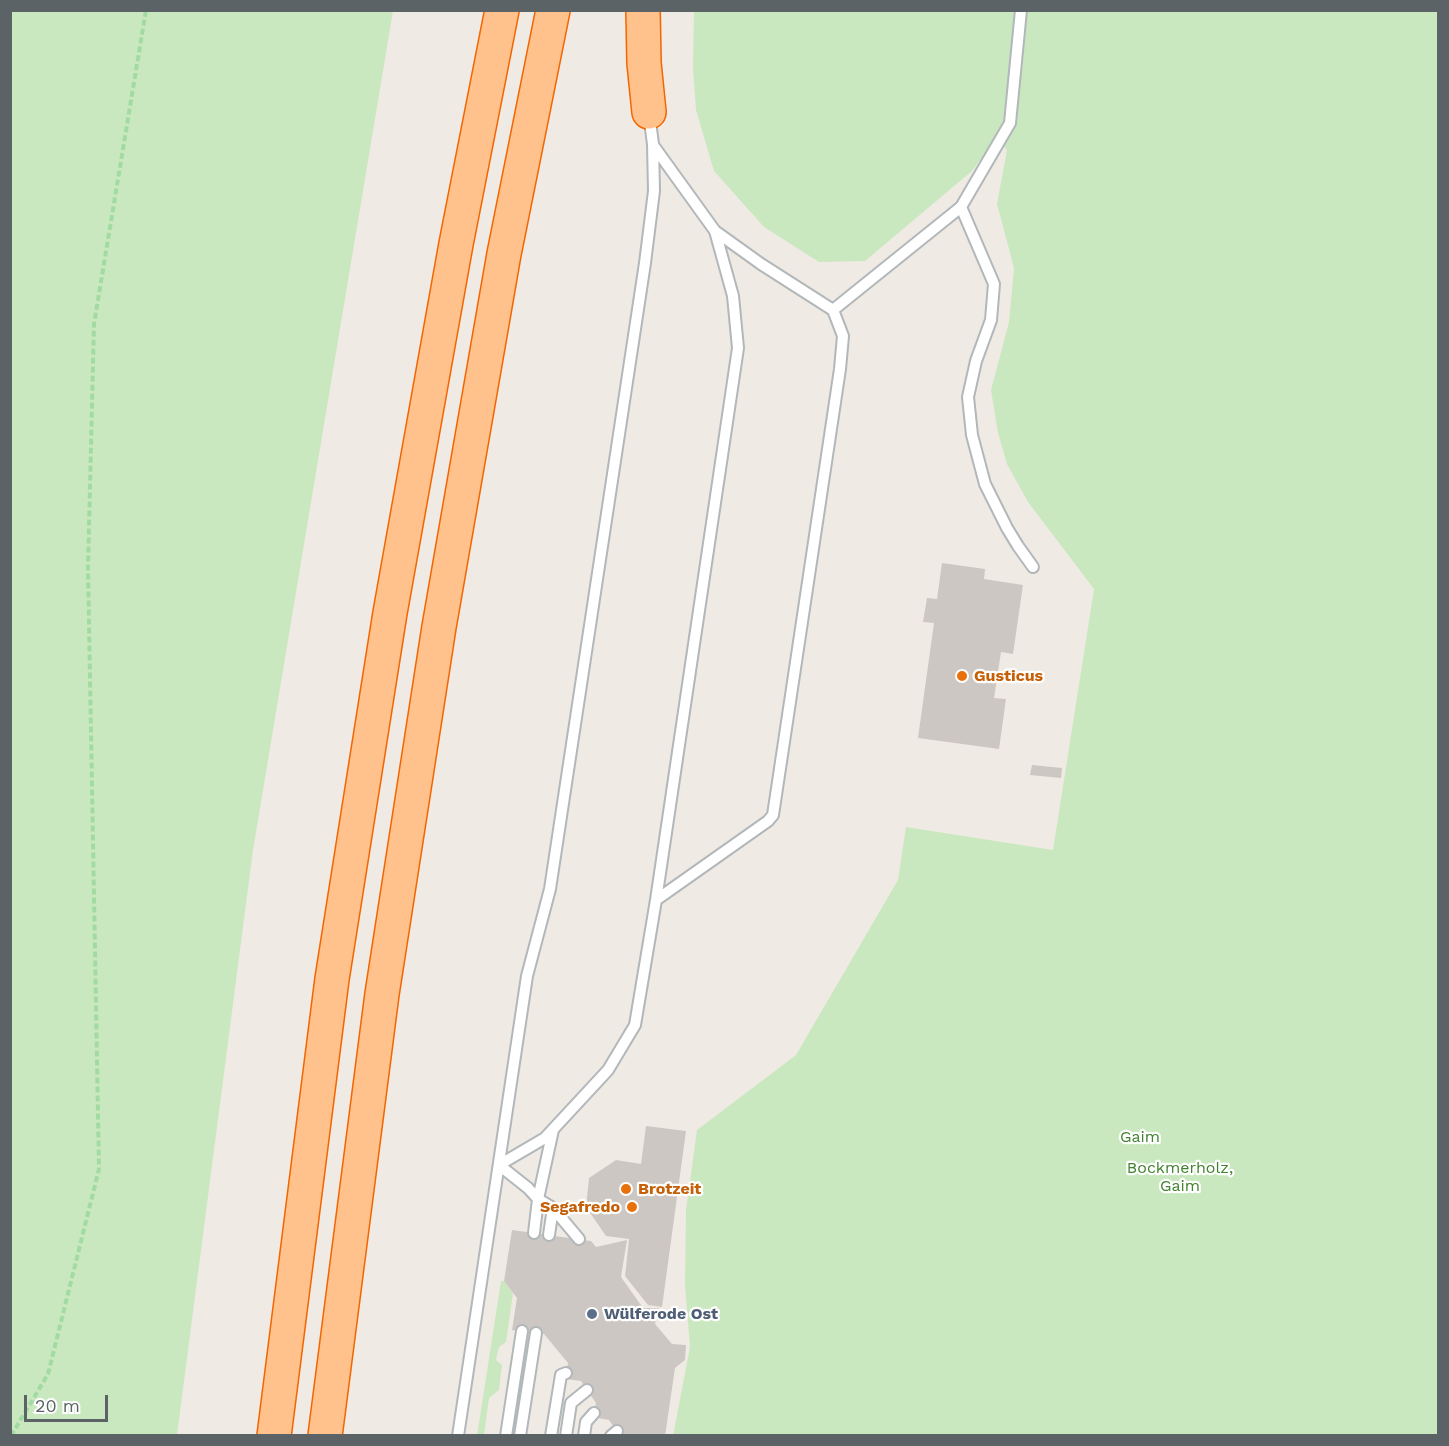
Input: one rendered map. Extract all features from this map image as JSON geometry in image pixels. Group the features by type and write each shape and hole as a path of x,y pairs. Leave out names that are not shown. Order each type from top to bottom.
{"highway":[{"path":"274,1436 332,979 386,637 456,244 502,10"},
{"path":"325,1436 382,994 440,627 504,254 553,10"},
{"path":"643,10 644,63 649,112"}],"lane":[{"path":"833,310 961,207 1010,123 1021,10"},
{"path":"458,1436 527,976 550,889 632,346 654,191 653,144 649,112"},
{"path":"653,144 715,231 761,264 833,310 843,336 840,369 773,815 768,821 656,900"},
{"path":"961,207 994,284 991,320 976,361 968,397 972,435 985,484 1007,528 1033,567"},
{"path":"499,1165 545,1138 608,1070 635,1025 656,900 738,348 733,296 715,231"},
{"path":"534,1233 538,1199 553,1129"},
{"path":"499,1165 538,1199 553,1208 579,1239"},
{"path":"549,1235 553,1208"},
{"path":"506,1436 522,1331"},
{"path":"520,1436 536,1333"},
{"path":"551,1436 561,1375 566,1373"},
{"path":"566,1436 571,1403 587,1390"},
{"path":"584,1436 586,1422 594,1413"}],"path":[{"path":"11,1436 48,1374 99,1169 88,568 94,324 146,10"}],"green space":[{"path":"10,11 393,11 253,850 177,1435 11,1435"},
{"name":"Gaim","path":"694,11 1438,11 1438,1435 673,1436 690,1347 685,1285 686,1210 697,1130 796,1055 898,880 906,827 1053,850 1094,589 1028,502 1007,464 998,433 991,390 1009,322 1014,268 997,204 1007,150 997,138 972,171 865,261 819,262 764,227 714,171 696,110 693,68"},
{"path":"501,1281 504,1281 513,1293 506,1342 499,1347 496,1360 502,1365 499,1390 489,1398 484,1435 477,1436"}],"building":[{"name":"Gusticus","path":"942,563 985,569 984,579 1023,585 1013,654 1001,652 994,698 1006,699 999,749 918,738 934,623 923,622 927,598 937,599"},
{"path":"1032,765 1062,768 1061,778 1030,775"},
{"path":"646,1126 686,1131 662,1307 648,1305 625,1276 629,1239 606,1236 586,1207 589,1178 616,1160 641,1164"},
{"path":"512,1230 591,1241 596,1247 627,1240 621,1277 643,1308 659,1308 655,1324 672,1344 686,1345 685,1360 675,1368 665,1436 620,1436 609,1420 593,1417 596,1403 581,1381 565,1379 568,1363 544,1334 512,1330 517,1298 504,1281"}],"place":[{"name":"Gusticus","path":"962,676"},
{"name":"Brotzeit","path":"626,1189"},
{"name":"Segafredo","path":"632,1207"},
{"name":"Wülferode Ost","path":"592,1314"}],"park label":[{"name":"Bockmerholz, Gaim","path":"1180,1177"}]}
